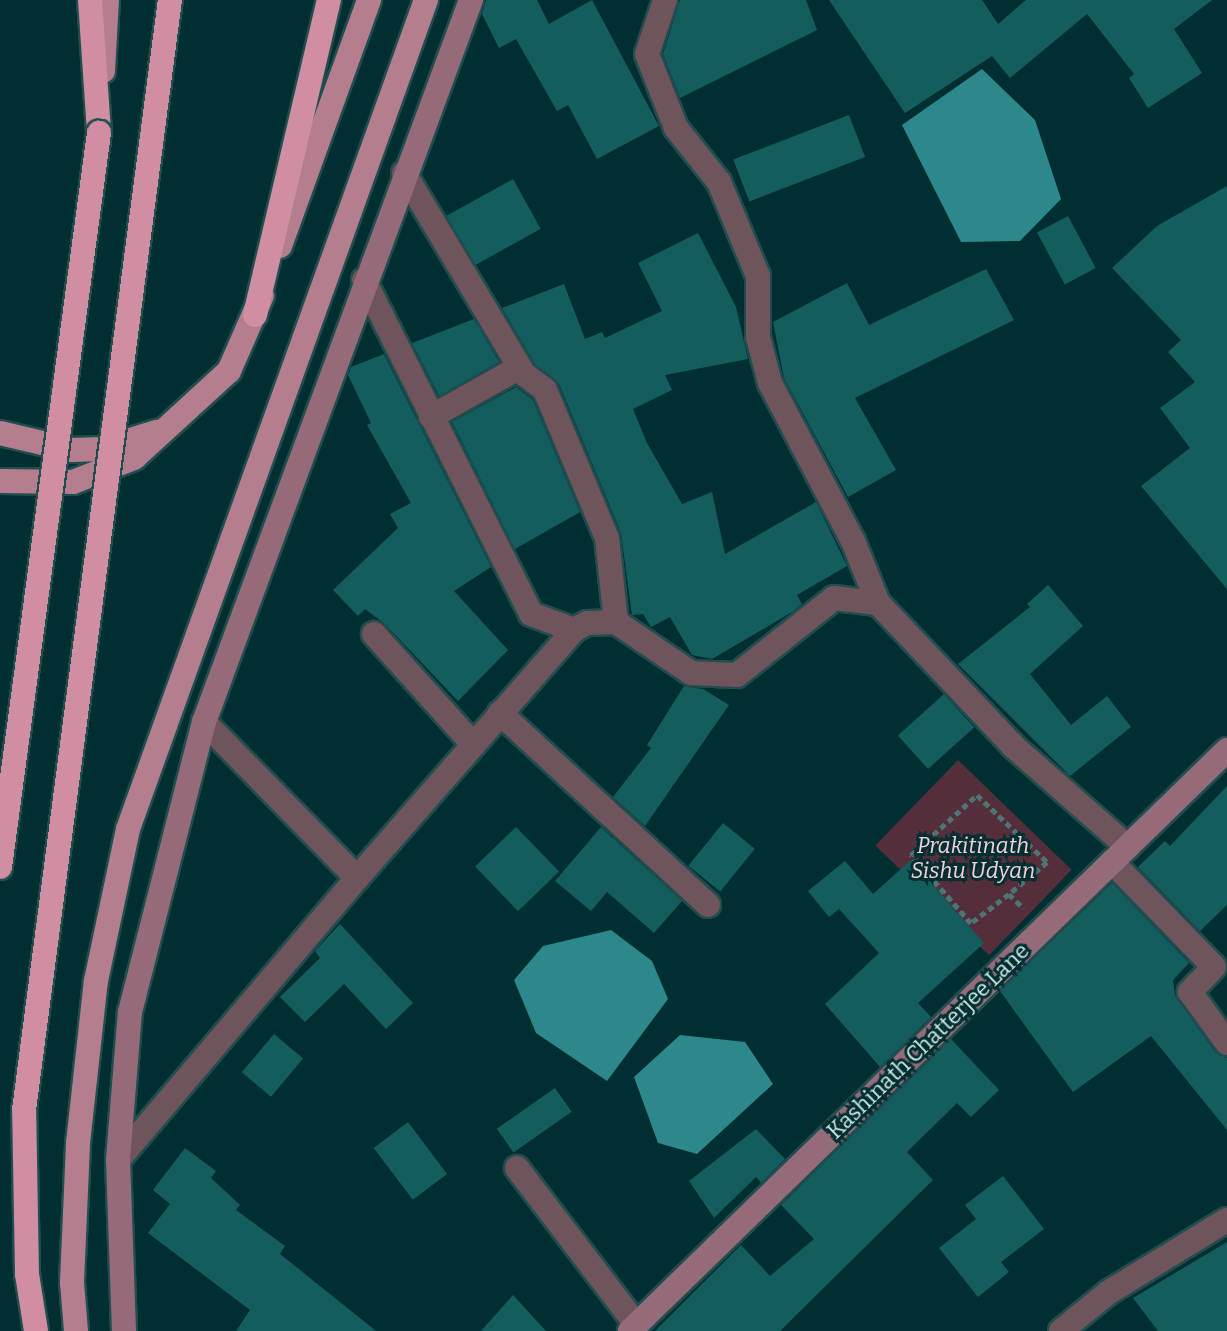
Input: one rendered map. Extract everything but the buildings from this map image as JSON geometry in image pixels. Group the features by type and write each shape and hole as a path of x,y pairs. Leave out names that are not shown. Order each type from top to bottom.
{"highway":[{"path":"0,867 99,133 90,0"},
{"path":"36,1331 27,1274 24,1110 170,0"},
{"path":"255,315 329,0"}],"main road":[{"path":"99,133 107,0"},
{"path":"0,481 73,482 134,458 186,414 229,371 255,315 369,0"},
{"path":"76,1331 72,1282 78,1143 96,981 128,829 426,0"},
{"path":"0,433 41,447 102,449 132,442 186,414"}],"street":[{"path":"124,1331 118,1160 130,1012 204,722 364,280 471,0"},
{"path":"665,0 647,54 676,128 719,182 758,276 758,337 770,383 853,541 878,603 1120,854 1214,967 1190,992 1227,1043"},
{"path":"404,173 520,367 545,390 592,491 607,538 616,622"},
{"path":"364,280 531,614 574,630"},
{"path":"431,417 520,367"},
{"path":"118,1160 471,742 574,630 587,623 616,622 691,673 737,675 834,598 878,603"},
{"path":"374,634 471,742"},
{"path":"500,713 708,905"},
{"path":"204,722 357,878"},
{"name":"Kashinath Chatterjee Lane","path":"633,1328 1227,750"},
{"path":"517,1168 633,1328"},
{"path":"1061,1331 1109,1292 1227,1220"}],"path":[{"path":"977,795 1047,862 1009,894 971,923 911,855 977,795"},
{"path":"1009,894 1044,928"}],"green space":[{"name":"Prakitinath Sishu Udyan","path":"958,760 1072,870 989,955 875,846"}],"water":[{"path":"982,69 1035,120 1061,199 1020,241 961,242 902,125"},
{"path":"611,930 652,961 668,999 607,1081 536,1033 514,980 543,946"},
{"path":"680,1035 745,1042 773,1084 697,1154 658,1143 634,1077"}]}
